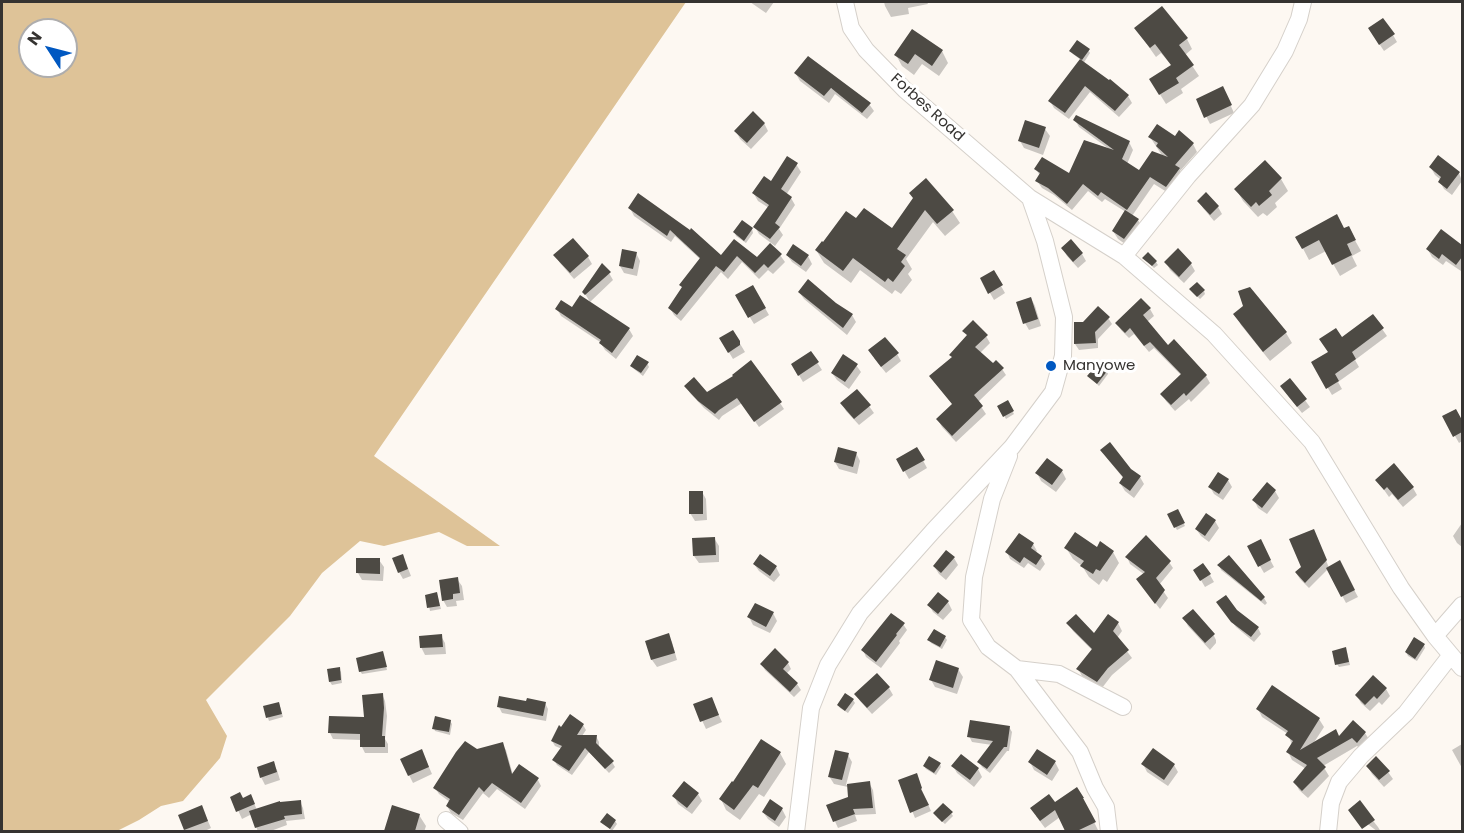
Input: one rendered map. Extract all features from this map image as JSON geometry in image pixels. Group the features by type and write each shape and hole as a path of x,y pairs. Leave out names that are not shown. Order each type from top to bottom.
{"street":[{"name":"Forbes Road","path":"845,2 851,28 866,50 905,90 1030,198 1124,256 1214,334 1312,442 1401,588 1462,668"},
{"path":"1124,256 1188,176 1252,105 1286,51 1303,2"},
{"path":"796,831 812,708 828,665 860,613 1012,447 1053,392 1063,356 1064,318 1045,241 1030,198"},
{"path":"1012,447 992,499 974,577 971,620 988,647 1017,669 1080,752 1095,788 1106,807 1109,831"},
{"path":"1436,636 1462,605"},
{"path":"1328,831 1331,803 1339,782 1361,756 1406,713 1450,655"},
{"path":"1017,669 1059,674 1124,706"},
{"path":"446,820 460,831"}],"shaded area":[{"path":"2,2 686,2 374,456 500,546 467,546 439,532 384,546 360,541 322,573 290,616 206,700 227,736 220,758 183,801 161,806 117,831 2,831"}],"building":[{"path":"1162,6 1188,38 1179,45 1194,65 1176,78 1179,83 1159,95 1149,79 1171,65 1155,44 1150,48 1134,28"},
{"path":"1383,18 1395,34 1379,45 1368,28"},
{"path":"912,29 943,50 932,66 915,54 908,64 894,55"},
{"path":"1077,40 1090,49 1082,60 1069,51"},
{"path":"808,56 871,103 862,113 831,88 824,96 794,73"},
{"path":"1080,59 1129,95 1115,111 1085,86 1065,113 1048,101"},
{"path":"1223,86 1232,105 1204,118 1196,99"},
{"path":"753,111 765,123 747,143 734,131"},
{"path":"1076,115 1130,141 1122,159 1139,170 1152,151 1168,157 1156,146 1158,143 1148,137 1157,124 1175,136 1179,130 1194,143 1175,165 1180,168 1166,187 1150,177 1127,210 1101,192 1098,196 1083,184 1067,204 1048,188 1035,181 1040,173 1034,169 1042,157 1069,173 1084,140 1114,150 1073,120"},
{"path":"1025,120 1046,127 1039,148 1018,141"},
{"path":"1438,155 1460,172 1447,189 1438,182 1441,177 1429,167"},
{"path":"787,156 798,163 781,189 792,197 775,223 780,227 770,239 753,227 769,205 752,193 764,176 771,181"},
{"path":"1265,160 1282,178 1269,191 1272,195 1259,206 1256,202 1251,207 1234,189"},
{"path":"926,178 954,210 937,224 925,210 897,249 906,255 901,262 905,266 893,282 888,278 885,282 853,258 843,271 815,250 846,211 856,218 864,208 892,228 913,198 909,193"},
{"path":"1206,192 1219,206 1210,215 1197,201"},
{"path":"638,193 690,230 691,228 721,255 734,239 757,257 770,243 782,254 768,268 764,264 755,273 737,256 724,272 716,266 677,315 668,308 682,287 679,285 700,258 670,230 667,236 628,208"},
{"path":"1125,210 1139,219 1124,239 1112,231"},
{"path":"1337,214 1344,228 1349,226 1356,240 1347,244 1352,255 1332,265 1319,240 1302,249 1295,237"},
{"path":"742,220 753,228 744,241 733,232"},
{"path":"1441,229 1462,245 1462,257 1456,265 1442,254 1439,259 1426,249"},
{"path":"573,238 589,256 570,273 553,255"},
{"path":"1071,239 1083,253 1073,262 1061,248"},
{"path":"793,244 809,255 801,266 786,255"},
{"path":"1178,248 1192,263 1179,277 1164,262"},
{"path":"622,249 637,252 633,269 619,266"},
{"path":"1148,252 1157,261 1152,266 1142,258"},
{"path":"602,263 611,272 585,295 582,292"},
{"path":"994,270 1003,285 988,294 980,278"},
{"path":"808,279 853,314 843,328 798,292"},
{"path":"1197,282 1205,290 1197,297 1189,289"},
{"path":"753,285 766,308 748,318 735,295"},
{"path":"1250,287 1287,332 1263,352 1233,314 1243,306 1238,291"},
{"path":"580,295 630,328 612,353 599,343 601,340 555,309 561,300 572,307"},
{"path":"1031,297 1038,319 1023,324 1016,302"},
{"path":"1141,298 1151,308 1143,315 1168,345 1174,339 1207,375 1186,396 1184,393 1171,405 1160,394 1181,374 1150,342 1144,346 1130,328 1125,333 1115,323"},
{"path":"1098,306 1110,317 1095,332 1096,343 1074,344 1074,322 1083,322"},
{"path":"1373,314 1384,328 1352,352 1356,359 1335,374 1339,381 1326,389 1311,362 1328,352 1319,339 1336,328 1342,337"},
{"path":"973,320 988,335 975,347 993,363 996,360 1004,368 974,395 983,406 952,436 936,419 952,404 929,376 952,357 949,355 967,335 962,331"},
{"path":"733,330 740,345 728,353 719,338"},
{"path":"885,337 899,353 881,367 868,350"},
{"path":"811,351 819,362 798,376 791,364"},
{"path":"843,354 858,364 845,382 831,373"},
{"path":"637,355 649,362 641,373 630,366"},
{"path":"751,360 782,402 754,422 737,398 715,414 684,386 694,377 707,392 733,376"},
{"path":"1098,363 1108,370 1097,384 1087,376"},
{"path":"1290,378 1307,399 1297,407 1280,386"},
{"path":"857,389 871,405 854,419 840,403"},
{"path":"1008,400 1014,411 1003,417 997,406"},
{"path":"1456,409 1462,420 1462,432 1453,437 1442,416"},
{"path":"1110,442 1131,469 1141,476 1130,491 1119,483 1123,477 1100,450"},
{"path":"838,447 857,452 853,467 834,462"},
{"path":"917,447 925,460 903,472 896,459"},
{"path":"1047,458 1063,470 1052,485 1035,473"},
{"path":"1394,463 1414,487 1398,500 1387,487 1384,490 1375,480"},
{"path":"1218,472 1229,479 1219,494 1208,487"},
{"path":"1267,482 1276,490 1262,508 1252,500"},
{"path":"689,491 703,491 703,514 689,514"},
{"path":"1178,509 1185,523 1174,528 1167,514"},
{"path":"1206,513 1216,520 1205,536 1195,529"},
{"path":"1314,529 1327,560 1305,583 1295,572 1301,567 1289,539"},
{"path":"1075,532 1097,547 1100,541 1114,551 1100,571 1096,569 1093,574 1080,566 1084,561 1064,548"},
{"path":"1019,533 1034,543 1031,548 1042,556 1036,565 1024,557 1020,563 1005,552"},
{"path":"1146,535 1171,561 1156,578 1165,590 1155,604 1136,579 1145,572 1125,557"},
{"path":"715,537 716,555 693,556 692,538"},
{"path":"1261,539 1271,560 1258,567 1247,546"},
{"path":"946,550 955,557 941,573 933,566"},
{"path":"403,554 408,569 398,573 392,558"},
{"path":"760,554 777,566 770,576 753,564"},
{"path":"1229,555 1265,597 1261,601 1217,565"},
{"path":"356,558 380,558 380,574 356,573"},
{"path":"1340,560 1355,590 1341,597 1326,568"},
{"path":"1203,563 1211,574 1200,581 1193,570"},
{"path":"458,577 460,593 453,594 453,599 442,601 439,580"},
{"path":"437,592 440,606 427,608 425,595"},
{"path":"938,592 949,601 938,614 927,605"},
{"path":"1226,595 1237,610 1259,627 1251,637 1231,622 1216,602"},
{"path":"755,603 774,612 766,627 747,617"},
{"path":"1193,609 1215,634 1205,643 1182,618"},
{"path":"891,613 905,623 876,662 861,650"},
{"path":"1076,614 1094,633 1108,614 1119,622 1113,631 1129,650 1108,668 1097,682 1076,669 1092,649 1066,623"},
{"path":"934,629 946,636 940,647 927,640"},
{"path":"669,633 675,653 651,660 645,641"},
{"path":"442,634 443,647 420,648 419,636"},
{"path":"1414,637 1425,644 1415,659 1405,652"},
{"path":"1346,647 1349,662 1335,665 1332,651"},
{"path":"775,648 789,662 783,669 798,683 790,692 760,664"},
{"path":"383,651 387,667 359,672 356,658"},
{"path":"936,660 959,668 953,688 929,680"},
{"path":"340,667 341,680 329,682 327,669"},
{"path":"877,673 890,687 867,708 854,694"},
{"path":"1373,675 1387,688 1377,699 1374,696 1365,705 1355,695"},
{"path":"1272,685 1320,718 1300,750 1336,729 1339,736 1353,720 1366,732 1357,743 1352,738 1317,758 1326,767 1302,791 1293,782 1307,765 1286,752 1293,741 1285,735 1288,731 1256,709"},
{"path":"383,693 382,736 385,736 385,747 360,747 360,734 328,733 329,716 364,717 362,695"},
{"path":"845,693 854,699 845,711 837,705"},
{"path":"499,696 546,702 543,716 497,707"},
{"path":"712,697 719,715 700,722 693,704"},
{"path":"279,702 282,714 266,718 263,706"},
{"path":"570,714 584,724 577,735 597,735 596,743 614,761 605,769 585,748 569,771 552,760 562,746 551,741 559,725 561,727"},
{"path":"435,716 451,720 449,732 432,729"},
{"path":"970,720 1010,726 1007,747 1004,747 987,769 977,762 993,741 967,737"},
{"path":"761,739 781,752 758,788 753,785 734,810 719,799"},
{"path":"465,741 477,749 503,742 512,774 519,764 539,778 521,803 492,783 484,792 479,787 459,815 446,806 450,799 433,788"},
{"path":"1153,748 1175,764 1164,780 1141,764"},
{"path":"422,749 429,767 408,776 400,759"},
{"path":"1037,749 1056,761 1047,775 1028,762"},
{"path":"835,750 849,753 842,780 828,777"},
{"path":"961,754 979,768 970,780 951,766"},
{"path":"929,756 941,763 934,773 923,766"},
{"path":"1376,756 1390,771 1379,780 1366,766"},
{"path":"274,761 277,772 260,778 257,767"},
{"path":"917,773 921,789 929,805 910,813 898,780"},
{"path":"684,781 699,793 687,808 672,796"},
{"path":"870,781 873,808 853,809 855,814 833,822 826,805 848,797 847,784"},
{"path":"1077,787 1096,822 1077,831 1065,831 1055,810 1040,821 1030,808 1049,794 1055,802"},
{"path":"240,792 243,798 251,794 255,804 236,812 230,797"},
{"path":"770,799 783,808 775,821 762,812"},
{"path":"301,800 302,814 284,816 285,819 255,828 249,811 280,801"},
{"path":"1360,800 1375,820 1362,829 1348,810"},
{"path":"943,803 953,812 942,822 933,813"},
{"path":"202,805 208,821 184,830 178,815"},
{"path":"392,805 420,814 415,831 384,831"},
{"path":"607,813 616,820 610,829 600,822"}],"place":[{"name":"Manyowe","path":"1051,366"}]}
